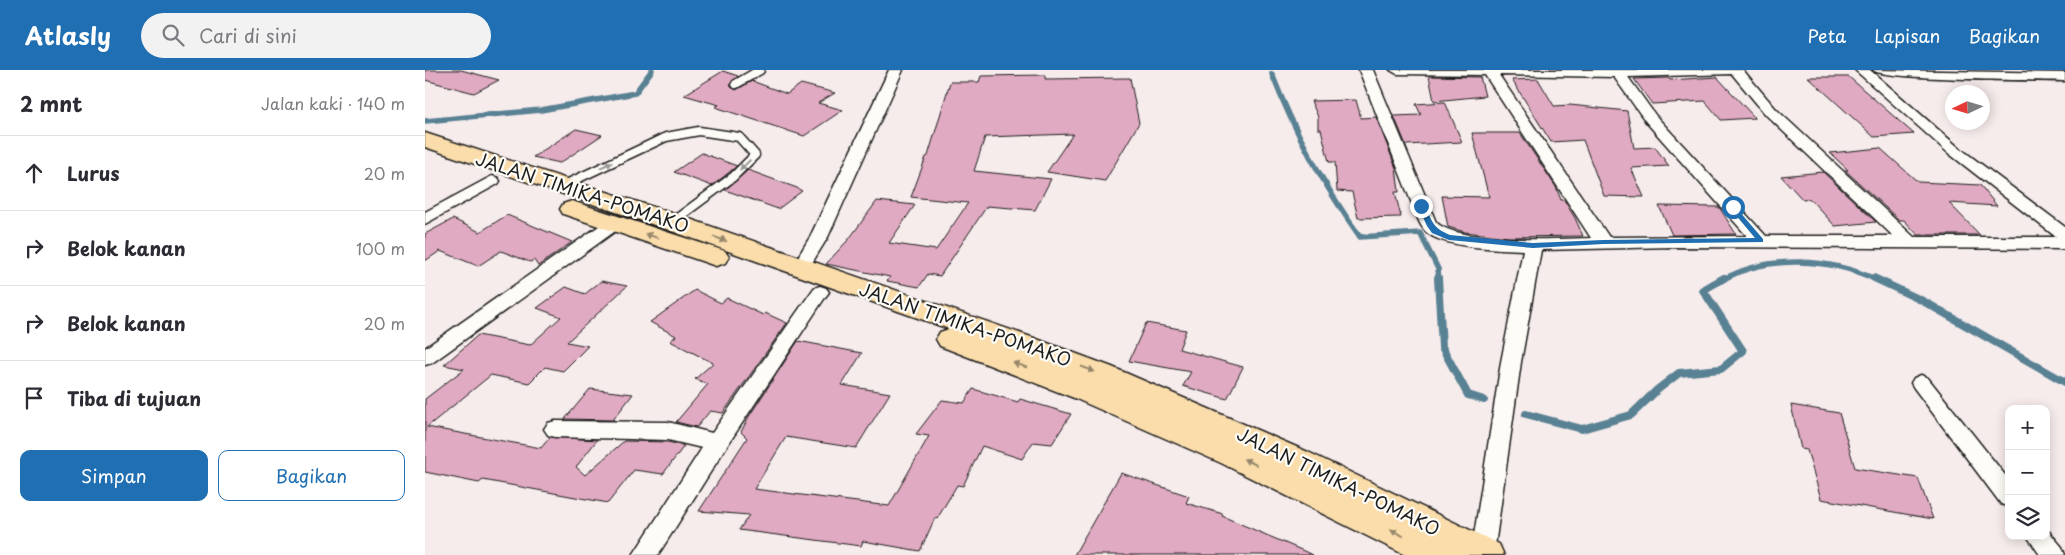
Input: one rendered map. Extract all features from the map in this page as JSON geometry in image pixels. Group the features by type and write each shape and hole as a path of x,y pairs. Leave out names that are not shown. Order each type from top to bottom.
{"highway":[{"name":"JALAN TIMIKA-POMAKO","path":"425,140 672,222 1024,345 1102,375 1297,461 1485,554"},
{"name":"JALAN TIMIKA-POMAKO","path":"425,159 820,292 1085,390 1232,454 1437,554"}],"street":[{"path":"801,267 819,237 896,70 901,70"},
{"path":"1366,70 1430,226 1435,232 1449,237 1533,245 1603,242 1761,241 2065,242"},
{"path":"1397,70 1736,70 1771,112 1908,241"},
{"path":"1862,70 1952,149 2065,236"},
{"path":"1880,70 1917,73 2065,77"},
{"path":"1488,71 1603,242"},
{"path":"1618,71 1635,101 1733,207 1761,241"},
{"path":"425,219 492,181"},
{"path":"425,358 615,223"},
{"path":"1485,554 1511,362 1533,245"},
{"path":"645,555 717,443 820,292"},
{"path":"1921,383 2007,495"},
{"path":"555,430 668,431 717,443"},
{"path":"2042,540 2053,555"}],"lane":[{"path":"736,84 760,70"},
{"path":"562,186 666,137 699,131 739,137 755,155 733,177 672,222"}],"building":[{"path":"425,70 461,70 499,80 474,93 425,80"},
{"path":"723,71 738,76 730,84 736,90 752,81 787,94 801,84 835,93 818,103 843,110 804,136 715,107 719,105 684,95"},
{"path":"1046,75 1045,79 1130,78 1139,123 1105,181 1047,172 1073,134 985,137 974,171 1051,179 1035,210 987,206 940,276 928,274 919,287 887,281 890,277 826,264 849,239 877,201 915,205 889,243 936,250 968,203 911,197 928,156 950,82 979,82 981,76"},
{"path":"1429,76 1480,77 1485,96 1434,101"},
{"path":"1717,77 1755,118 1721,120 1705,101 1652,104 1634,79 1669,78 1670,80"},
{"path":"1808,77 1849,77 1914,134 1874,137"},
{"path":"1538,79 1554,106 1570,105 1627,111 1634,148 1655,147 1669,166 1631,168 1644,197 1604,196 1583,140 1551,142 1512,80"},
{"path":"1356,100 1361,118 1376,117 1396,168 1399,192 1395,192 1401,217 1358,218 1352,192 1337,191 1335,162 1329,162 1321,129 1318,129 1318,117 1311,101"},
{"path":"1445,102 1462,142 1406,145 1394,116 1421,115 1416,104"},
{"path":"576,129 602,135 560,163 533,157"},
{"path":"1472,133 1520,133 1556,187 1561,200 1564,200 1583,236 1509,237 1465,232 1448,227 1442,196 1489,197"},
{"path":"1880,148 1918,182 1980,185 1997,206 1949,203 1980,235 1918,235 1904,220 1899,220 1845,170 1848,170 1830,153"},
{"path":"702,153 737,166 712,186 674,172"},
{"path":"748,170 802,191 778,209 725,190"},
{"path":"1823,172 1876,222 1835,226 1810,199 1803,200 1781,176"},
{"path":"1659,206 1719,207 1736,234 1672,235"},
{"path":"507,215 572,242 538,266 534,260 530,262 501,251 478,266 440,251 425,261 425,234 453,219 480,232"},
{"path":"601,281 627,286 567,342 588,346 563,371 545,367 529,383 491,375 427,427 541,448 550,437 597,440 576,467 585,475 624,441 668,442 684,446 663,474 634,470 608,503 483,480 479,483 425,472 425,399 464,369 444,365 478,335 530,345 561,317 537,308 566,287 585,294"},
{"path":"695,290 721,303 727,298 763,315 765,313 787,323 723,413 710,411 697,427 676,422 708,384 695,379 713,363 670,341 676,336 650,322"},
{"path":"1146,323 1186,330 1179,349 1243,367 1227,399 1183,386 1191,372 1129,361"},
{"path":"798,341 862,353 842,385 890,393 856,448 786,437 754,489 889,506 929,436 916,434 942,400 964,403 973,389 1018,402 1020,399 1071,414 1052,444 1033,442 1022,459 982,446 963,486 957,485 937,519 935,518 920,551 863,541 861,546 739,530 749,515 699,511 747,438 741,432 748,418"},
{"path":"590,389 633,394 613,420 565,419"},
{"path":"1791,405 1839,413 1855,468 1918,478 1933,519 1821,499 1807,450 1801,449"},
{"path":"1121,473 1189,496 1186,503 1223,514 1222,516 1313,555 1074,555"}],"waterway":[{"path":"425,121 541,110 635,93 652,70"},
{"path":"1272,74 1311,158 1360,237 1420,233 1438,269 1439,280"},
{"path":"1722,280 1759,266 1800,262 1840,267 1877,280"},
{"path":"1438,278 1442,347 1468,395 1484,400"},
{"path":"1526,414 1582,429 1631,415 1657,390 1679,373 1721,369 1743,351 1703,290 1724,278"},
{"path":"1874,278 1923,301 2065,382"}],"route":[{"path":"1421,206 1430,226 1435,232 1449,237 1533,245 1603,242 1761,241 1733,207"}]}
